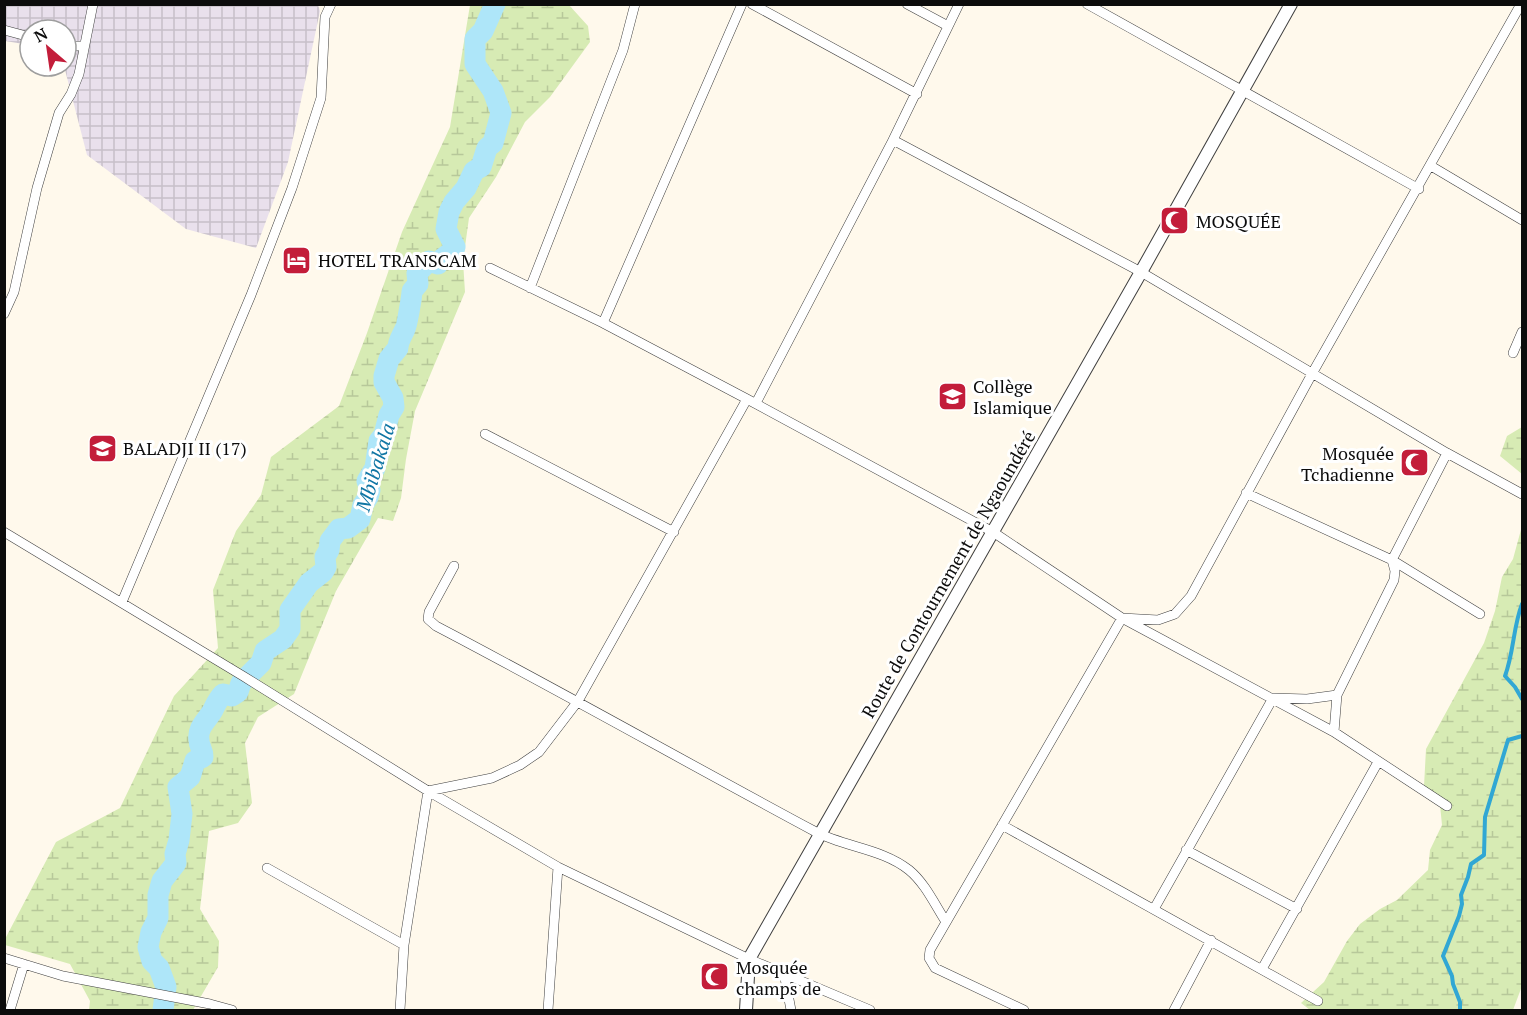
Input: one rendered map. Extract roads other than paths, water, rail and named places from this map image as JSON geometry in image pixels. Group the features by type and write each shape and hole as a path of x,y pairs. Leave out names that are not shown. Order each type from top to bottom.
{"street":[{"path":"4,314 14,292 37,188 59,113 71,94 79,74 93,4"},
{"path":"122,602 251,295 292,188 321,98 325,17 331,4"},
{"path":"530,288 623,50 635,4"},
{"path":"603,323 742,4"},
{"path":"752,4 917,94"},
{"path":"907,4 948,26"},
{"path":"428,791 492,778 520,765 539,752 578,701 751,401 917,94 958,4"},
{"path":"1087,4 1419,189"},
{"name":"Route de Contournement de Ngaoundéré","path":"746,1011 749,959 1141,272 1291,4"},
{"path":"1122,618 1158,620 1175,614 1191,596 1313,372 1419,189 1521,4"},
{"path":"78,46 84,46"},
{"path":"892,140 1141,272 1447,453 1522,494"},
{"path":"1431,166 1522,220"},
{"path":"490,267 603,323 993,531 1122,618 1334,732 1447,806"},
{"path":"1513,353 1522,332"},
{"path":"485,434 674,532"},
{"path":"1334,732 1337,694 1394,580 1395,571 1392,560 1447,453"},
{"path":"1246,493 1392,560 1480,614"},
{"path":"4,531 428,791 558,867 749,959 870,1011"},
{"path":"454,566 429,612 428,619 436,627 578,701 820,834 886,858 908,870 924,887 946,922"},
{"path":"1024,1011 935,968 929,958 930,950 1122,618"},
{"path":"1272,698 1307,699 1337,694"},
{"path":"1154,909 1272,698"},
{"path":"1262,969 1378,762"},
{"path":"400,1011 404,945 428,791"},
{"path":"1002,825 1318,1001"},
{"path":"1186,850 1297,909"},
{"path":"548,1011 558,867"},
{"path":"267,868 404,945"},
{"path":"1174,1011 1211,940"},
{"path":"4,958 63,976 210,1004 232,1011"},
{"path":"10,1011 24,964"},
{"path":"784,973 791,1011"}],"waterway":[{"name":"Mbibakala","path":"163,1010 166,987 159,968 152,961 148,947 151,932 158,918 158,895 162,881 176,863 175,854 182,814 178,787 190,777 195,761 203,757 199,742 200,731 218,700 223,694 232,696 238,692 241,683 261,663 265,651 283,639 290,629 290,610 309,583 326,567 325,557 330,541 339,529 348,528 360,519 370,490 367,481 375,468 379,441 384,435 389,415 394,407 393,398 384,382 384,376 389,359 398,348 406,327 412,291 418,284 417,273 429,261 438,264 455,247 446,229 449,212 466,188 474,171 481,167 487,148 493,143 501,113 493,91 475,64 475,39 483,31 495,4"},
{"path":"1522,604 1505,676 1522,699"},
{"path":"1460,1010 1460,1002 1452,976 1443,956 1459,916 1462,904 1461,895 1471,864 1484,855 1485,817 1508,740 1522,736"}],"place":[{"name":"MOSQUÉE","path":"1175,221"},
{"name":"HOTEL TRANSCAM","path":"297,260"},
{"name":"Collège Islamique","path":"952,396"},
{"name":"BALADJI II (17)","path":"102,448"},
{"name":"Mosquée Tchadienne","path":"1415,463"},
{"name":"Mosquée champs de","path":"715,977"}]}
